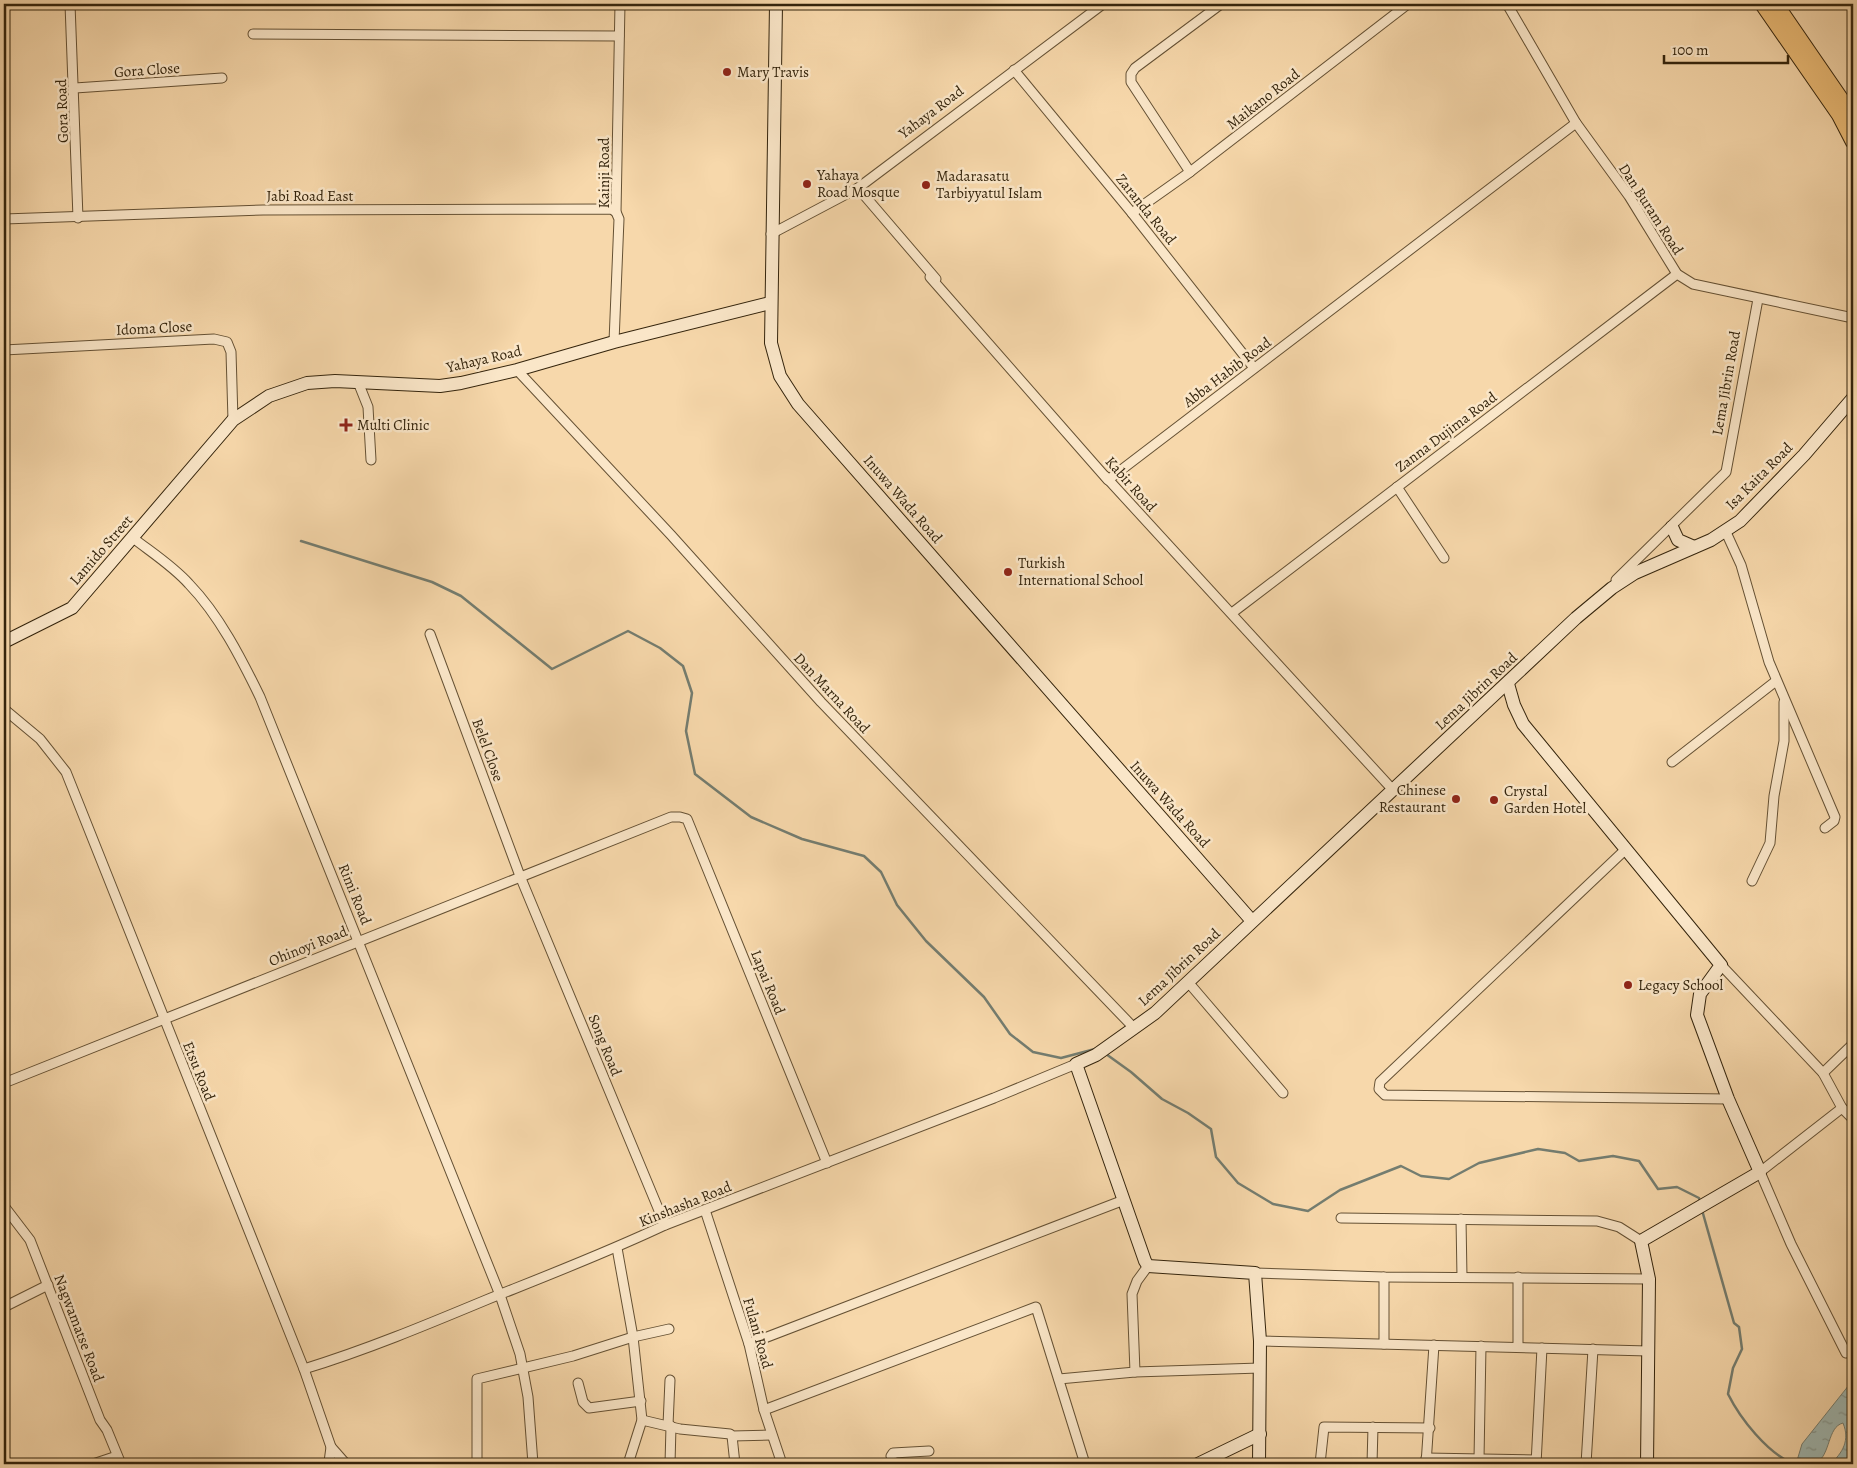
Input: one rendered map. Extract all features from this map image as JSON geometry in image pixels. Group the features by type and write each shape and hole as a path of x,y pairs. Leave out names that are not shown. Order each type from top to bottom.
{"main road":[{"path":"1762,4 1853,116"},
{"path":"1776,4 1812,65 1853,142"}],"street":[{"name":"Gora Road","path":"70,4 75,88 78,218"},
{"name":"Kainji Road","path":"614,342 619,219 616,212 620,4"},
{"name":"Inuwa Wada Road","path":"776,4 770,303 771,343 780,376 798,404 1252,921"},
{"name":"Yahaya Road","path":"771,234 858,188 1103,4"},
{"path":"1190,172 1131,82 1131,74 1135,68 1221,4"},
{"name":"Maikano Road","path":"1132,213 1190,172 1408,4"},
{"name":"Dan Buram Road","path":"1507,4 1576,123 1629,196 1677,274 1693,284 1853,318"},
{"path":"254,34 619,36"},
{"name":"Zaranda Road","path":"1014,70 1132,213 1254,368"},
{"name":"Gora Close","path":"75,88 222,78"},
{"name":"Abba Habib Road","path":"1108,480 1576,123"},
{"name":"Kabir Road","path":"858,188 1108,480 1393,790"},
{"name":"Jabi Road East","path":"4,219 273,210 611,209 616,212"},
{"name":"Zanna Dujima Road","path":"1232,613 1677,274"},
{"path":"930,277 1108,480"},
{"name":"Lema Jibrin Road","path":"1076,1064 1096,1055 1155,1014 1252,921 1508,684 1672,527 1726,472 1758,299"},
{"name":"Yahaya Road","path":"217,440 233,420 269,396 308,382 358,382 440,386 517,370 614,342 770,303"},
{"name":"Idoma Close","path":"4,350 214,339 227,342 232,352 233,420"},
{"name":"Dan Marna Road","path":"517,370 671,535 820,702 1134,1028"},
{"path":"358,382 368,407 371,460"},
{"name":"Isa Kaita Road","path":"1576,618 1612,588 1635,573 1694,547 1725,530 1746,514 1852,400"},
{"name":"Lamido Street","path":"4,642 72,608 217,440"},
{"path":"1397,487 1444,558"},
{"path":"1672,527 1678,540 1694,547"},
{"path":"1725,530 1741,565 1776,681 1805,742 1835,817 1834,821 1825,828"},
{"name":"Rimi Road","path":"133,538 189,583 208,606 241,658 260,696 500,1295 523,1369 528,1397 532,1464"},
{"name":"Belel Close","path":"430,634 520,876"},
{"path":"1672,762 1776,681"},
{"path":"1508,684 1514,705 1523,724 1721,965 1823,1073 1842,1108 1853,1119"},
{"path":"1752,881 1770,843 1774,796 1784,741 1784,700"},
{"name":"Etsu Road","path":"4,709 40,739 66,772 304,1369 331,1447"},
{"name":"Ohinoyi Road","path":"4,1083 520,876 671,817 680,816"},
{"name":"Lapai Road","path":"680,816 687,819 827,1163"},
{"path":"1626,849 1380,1082 1379,1089 1385,1096 1728,1099"},
{"name":"Song Road","path":"520,876 665,1225"},
{"path":"1721,965 1700,994 1697,1015 1728,1099 1791,1244 1846,1353"},
{"path":"1188,982 1283,1093"},
{"path":"1823,1073 1853,1044"},
{"path":"1076,1064 1144,1261 1148,1266 1256,1273 1384,1277 1649,1279"},
{"name":"Kinshasha Road","path":"304,1369 351,1355 617,1248 665,1225 1076,1064"},
{"path":"1641,1240 1760,1172 1842,1108"},
{"path":"749,1344 1124,1200"},
{"name":"Nagwamatse Road","path":"4,1206 30,1240 100,1420 119,1460"},
{"name":"Fulani Road","path":"705,1210 749,1344 764,1410 782,1464"},
{"path":"1341,1218 1597,1221 1619,1227 1641,1240 1649,1279 1647,1464"},
{"path":"1461,1220 1462,1277"},
{"path":"617,1248 632,1338 642,1420 628,1464"},
{"path":"1135,1372 1132,1294 1137,1281 1148,1266"},
{"path":"1256,1273 1260,1341 1259,1464"},
{"path":"1384,1277 1384,1344"},
{"path":"1518,1277 1518,1346"},
{"path":"4,1307 48,1285"},
{"path":"764,1410 1036,1307 1086,1464"},
{"path":"477,1464 478,1379 573,1356 669,1329"},
{"path":"1260,1341 1518,1346 1648,1351"},
{"path":"1434,1345 1430,1428 1426,1461 1480,1459 1536,1462 1542,1348"},
{"path":"1480,1459 1482,1346"},
{"path":"1586,1464 1593,1350"},
{"path":"1059,1379 1135,1372 1260,1368"},
{"path":"670,1380 670,1464"},
{"path":"578,1383 583,1402 589,1408 641,1401"},
{"path":"642,1420 670,1426 730,1434 732,1436 772,1435"},
{"path":"1320,1464 1324,1427 1430,1428"},
{"path":"1372,1464 1374,1427"},
{"path":"1198,1464 1260,1434"},
{"path":"732,1436 735,1464"},
{"path":"326,1464 329,1462 331,1447"},
{"path":"331,1447 346,1464"},
{"path":"894,1464 891,1456 893,1453 929,1451"},
{"path":"93,1464 119,1460"}],"water":[{"path":"1853,1380 1853,1464 1830,1464 1844,1446 1846,1435 1843,1423 1834,1430 1821,1459 1812,1464 1796,1464 1802,1444"}],"waterway":[{"path":"301,541 432,582 461,596 552,669 628,631 660,648 683,666 692,693 686,731 695,774 751,817 802,839 864,856 881,872 897,905 926,941 984,997 1010,1034 1033,1052 1061,1058 1095,1049"},
{"path":"1106,1054 1131,1072 1162,1099 1188,1113 1211,1129 1216,1157 1238,1183 1273,1204 1308,1211 1340,1190 1401,1166 1421,1176 1449,1179 1479,1163 1538,1149 1565,1153 1579,1161 1613,1156 1639,1161 1658,1189 1677,1187 1699,1198 1700,1202"},
{"path":"1702,1210 1734,1323 1739,1327 1742,1349 1733,1368 1728,1394 1747,1424 1764,1443 1783,1459 1793,1464"}],"place":[{"name":"Mary Travis","path":"727,72"},
{"name":"Yahaya Road Mosque","path":"807,184"},
{"name":"Madarasatu Tarbiyyatul Islam","path":"926,185"},
{"name":"Multi Clinic","path":"346,425"},
{"name":"Turkish International School","path":"1008,572"},
{"name":"Chinese Restaurant","path":"1456,799"},
{"name":"Crystal Garden Hotel","path":"1494,800"},
{"name":"Legacy School","path":"1628,985"}]}
